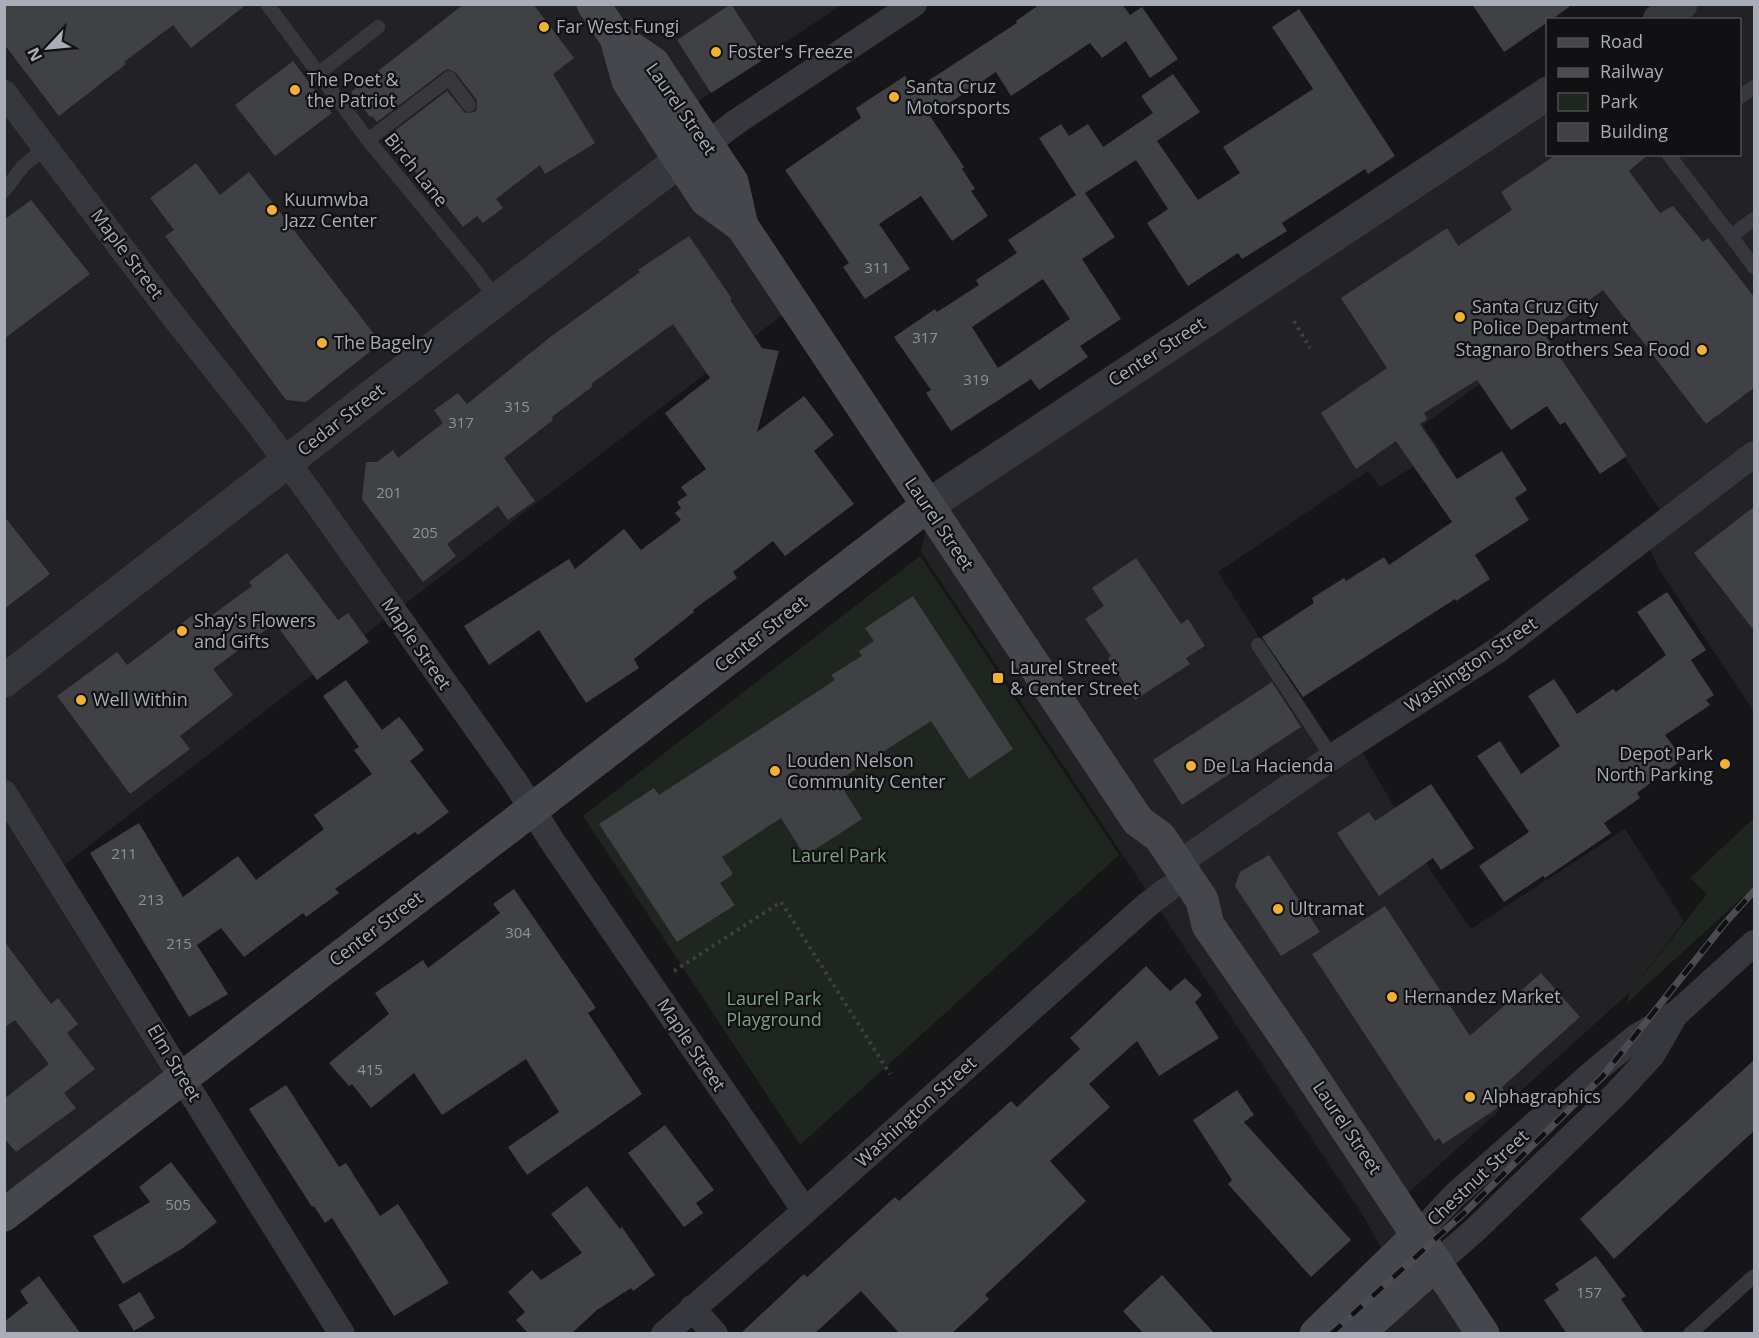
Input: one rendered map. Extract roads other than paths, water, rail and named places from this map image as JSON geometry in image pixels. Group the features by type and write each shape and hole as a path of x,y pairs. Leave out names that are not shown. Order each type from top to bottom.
{"main road":[{"name":"Laurel Street","path":"593,4 616,38 628,81 694,153 706,200 742,226 1138,821 1160,837 1185,915 1208,925 1293,1048 1483,1334"},
{"name":"Center Street","path":"4,1215 927,506"},
{"name":"Chestnut Street","path":"1316,1334 1418,1235"},
{"name":"Chestnut Street","path":"1357,1334 1437,1263"}],"street":[{"name":"Cedar Street","path":"4,681 497,300 694,153 736,122 914,4"},
{"path":"1662,18 1681,4"},
{"name":"Maple Street","path":"4,93 312,496 533,809 552,841 805,1212"},
{"name":"Center Street","path":"927,506 1546,94"},
{"name":"Washington Street","path":"664,1334 805,1212 1146,906 1173,876 1332,757 1498,650 1755,454"},
{"name":"Elm Street","path":"4,793 342,1334"},
{"name":"Chestnut Street","path":"1418,1235 1453,1197 1596,1070 1636,1037 1677,1012 1755,943"},
{"name":"Chestnut Street","path":"1437,1263 1617,1093 1652,1055 1677,1012"},
{"path":"692,1308 716,1334"}],"lane":[{"name":"Birch Lane","path":"267,4 368,140 497,300"},
{"path":"318,74 378,27"},
{"path":"368,140 449,78 469,105"},
{"path":"1741,96 1755,87"},
{"path":"4,191 23,166 47,147"},
{"path":"1670,156 1755,267"},
{"path":"1731,236 1755,219"},
{"path":"1258,645 1332,757"},
{"path":"1690,1334 1755,1276"}],"railway":[{"path":"1331,1334 1464,1213 1602,1077 1725,923 1754,891"}],"place":[{"name":"Far West Fungi","path":"544,27"},
{"name":"Foster's Freeze","path":"716,52"},
{"name":"The Poet & the Patriot","path":"295,90"},
{"name":"Santa Cruz Motorsports","path":"894,97"},
{"name":"Kuumwba Jazz Center","path":"272,210"},
{"name":"Santa Cruz City Police Department","path":"1460,317"},
{"name":"The Bagelry","path":"322,343"},
{"name":"Stagnaro Brothers Sea Food","path":"1702,350"},
{"name":"Shay's Flowers and Gifts","path":"182,631"},
{"name":"Laurel Street & Center Street","path":"998,678"},
{"name":"Well Within","path":"81,700"},
{"name":"Depot Park North Parking","path":"1725,764"},
{"name":"De La Hacienda","path":"1191,766"},
{"name":"Louden Nelson Community Center","path":"775,771"},
{"name":"Ultramat","path":"1278,909"},
{"name":"Hernandez Market","path":"1392,997"},
{"name":"Alphagraphics","path":"1470,1097"}],"park label":[{"name":"Laurel Park","path":"839,856"},
{"name":"Laurel Park Playground","path":"774,1009"}]}
